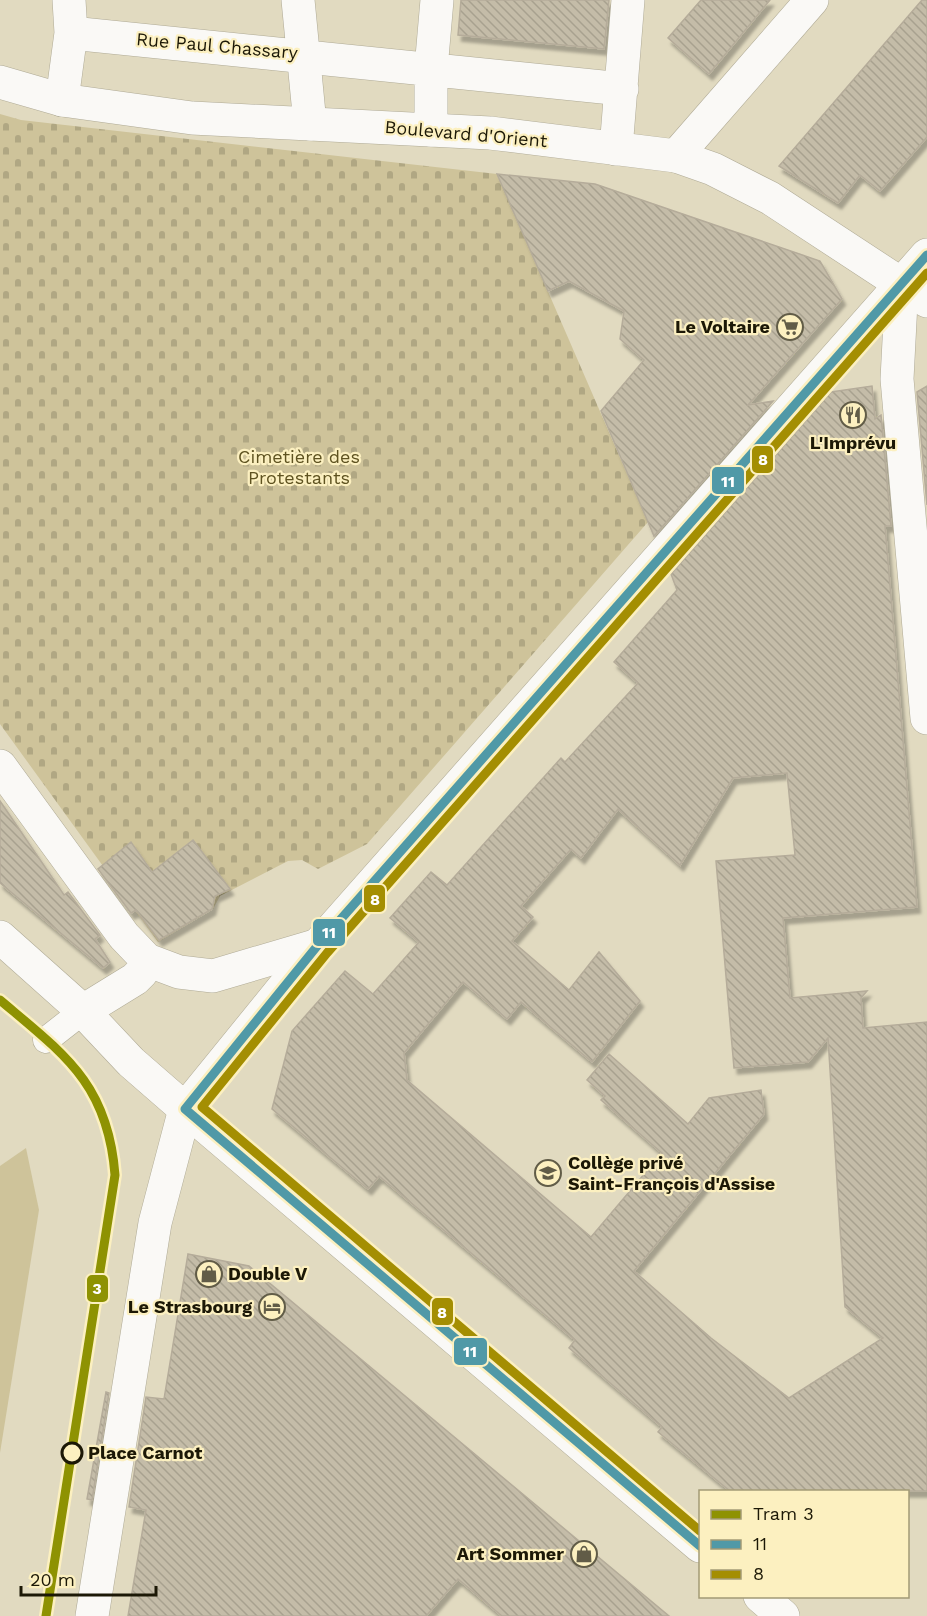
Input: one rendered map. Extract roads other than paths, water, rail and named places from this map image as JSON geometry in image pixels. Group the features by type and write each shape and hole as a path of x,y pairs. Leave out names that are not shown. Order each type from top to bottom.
{"street":[{"path":"62,100 71,33 69,0"},
{"path":"298,0 310,124"},
{"path":"431,130 431,69 437,0"},
{"path":"616,149 628,0"},
{"path":"676,156 812,0"},
{"name":"Rue Paul Chassary","path":"71,33 303,54 622,89"},
{"name":"Boulevard d'Orient","path":"0,82 62,100 192,118 490,133 676,156 713,170 770,198 914,292"},
{"path":"927,255 914,292 897,379 927,718"},
{"path":"92,1616 154,1223 185,1109 318,945 914,292"},
{"path":"0,766 124,936 147,960 179,972 213,976 318,945"},
{"path":"0,937 83,1011 131,1062 185,1109 699,1545"},
{"path":"83,1011 135,979 142,972 147,960"},
{"path":"762,1598 783,1616"}],"lane":[{"path":"46,1040 83,1011"}],"tram line":[{"name":"3","path":"0,1000 63,1056 93,1094 111,1144 115,1175 46,1616"}],"place":[{"name":"Le Voltaire","path":"790,327"},
{"name":"L'Imprévu","path":"853,415"},
{"name":"Collège privé Saint-François d'Assise","path":"548,1173"},
{"name":"Double V","path":"209,1274"},
{"name":"Le Strasbourg","path":"272,1307"},
{"name":"Place Carnot","path":"72,1453"},
{"name":"Art Sommer","path":"584,1554"}],"park label":[{"name":"Cimetière des Protestants","path":"299,467"}]}
